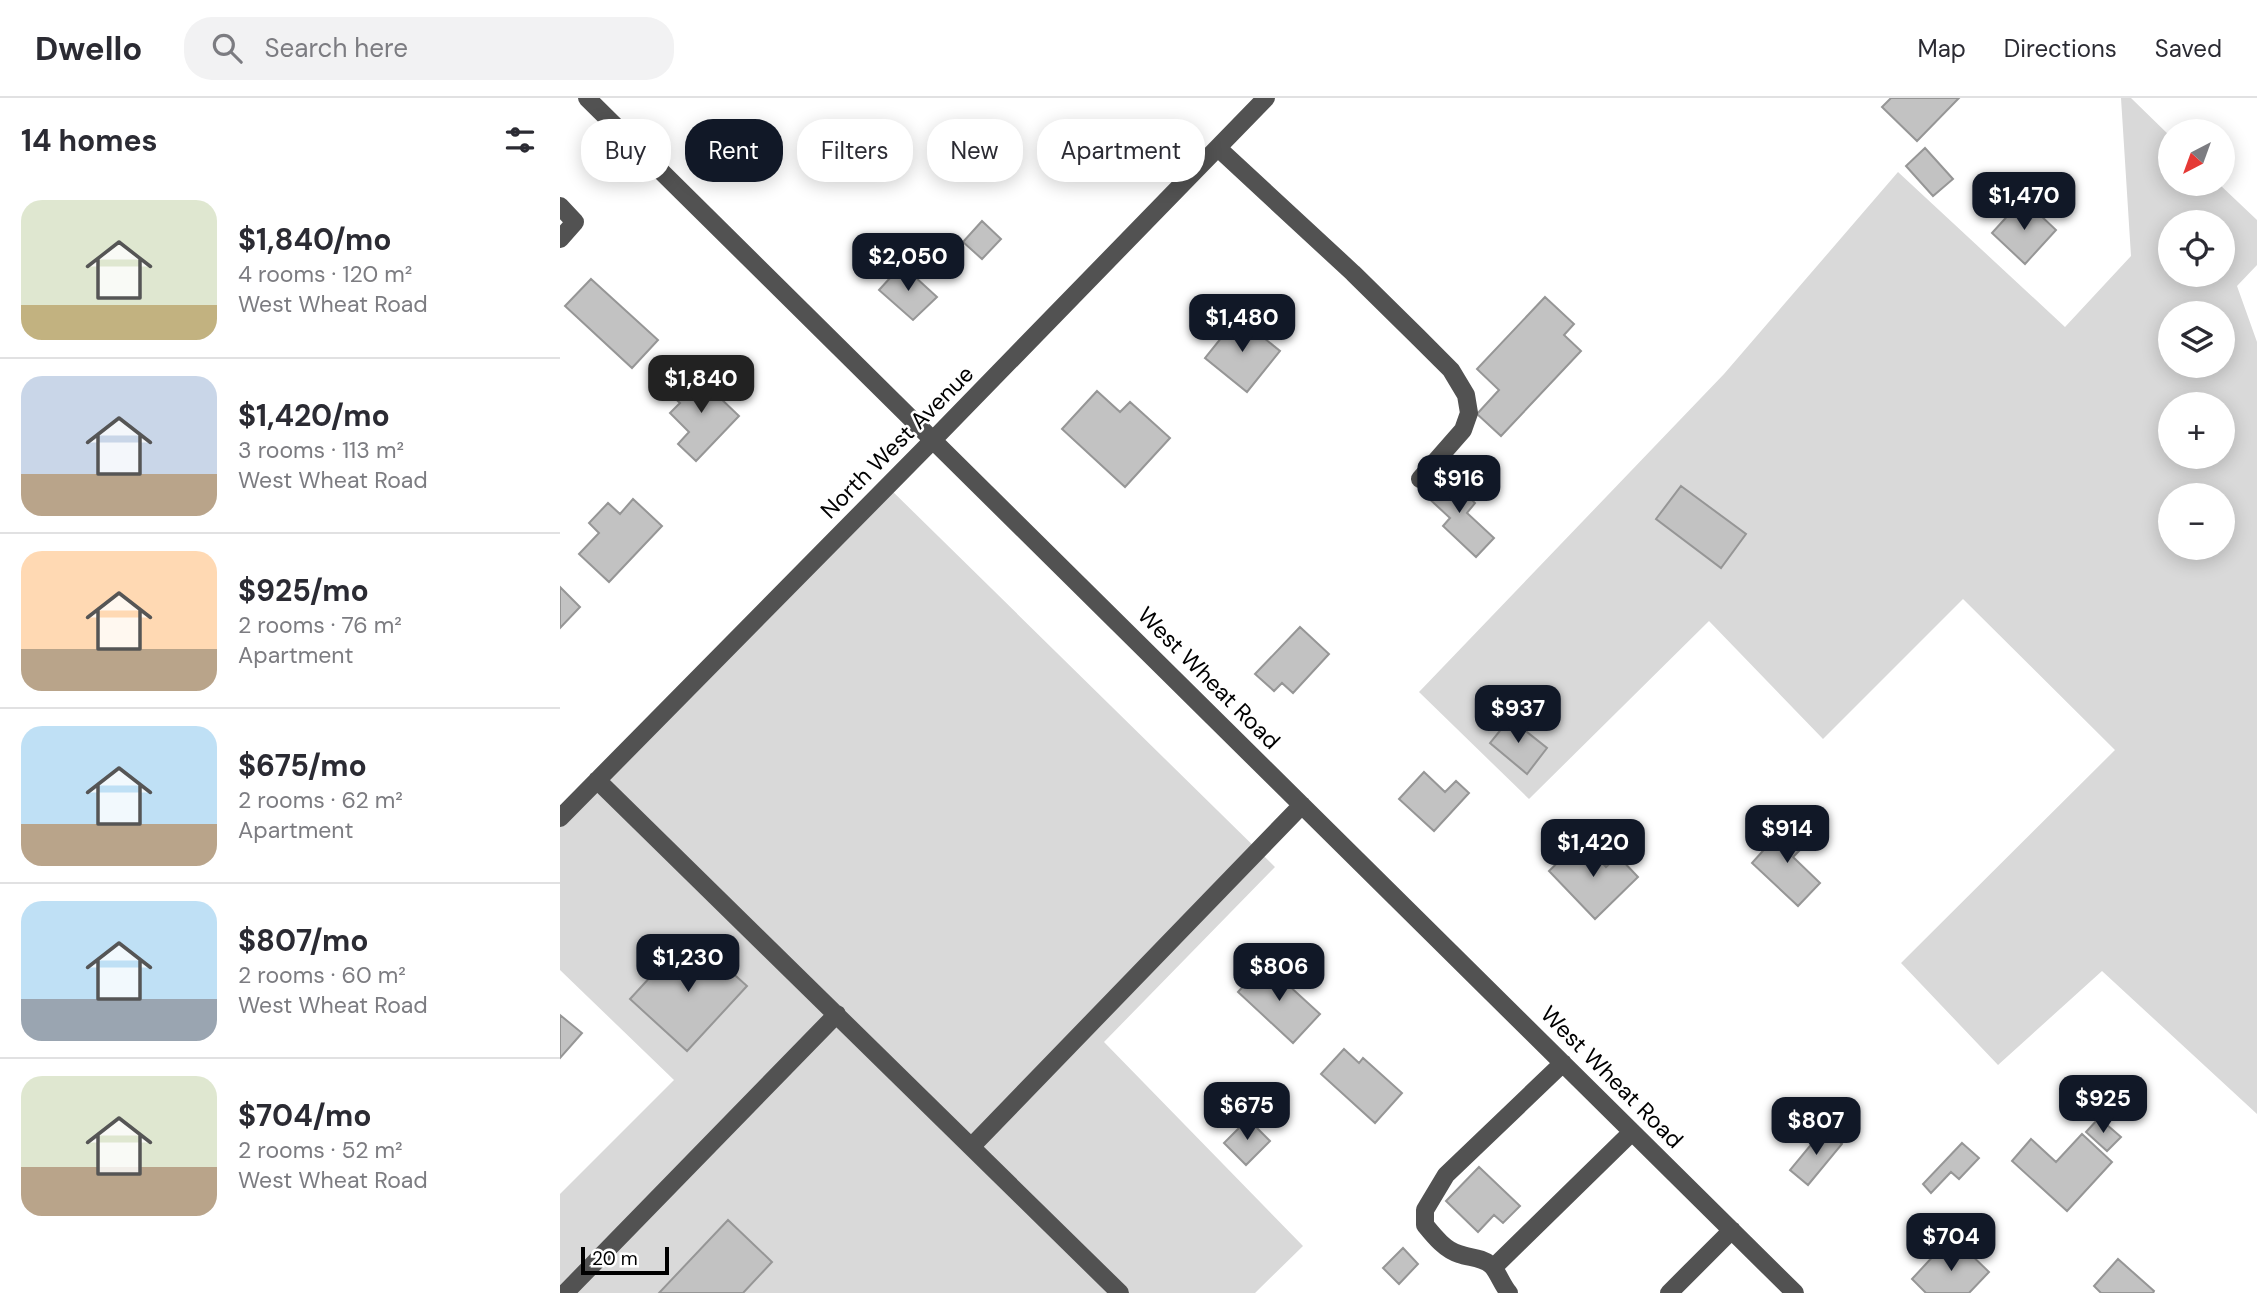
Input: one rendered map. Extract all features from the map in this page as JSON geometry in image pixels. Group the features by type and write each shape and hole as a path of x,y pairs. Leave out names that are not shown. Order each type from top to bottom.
{"street":[{"name":"West Wheat Road","path":"587,98 1795,1293"},
{"name":"North West Avenue","path":"560,818 1266,98"},
{"path":"1218,148 1353,272 1451,370 1466,395 1469,413 1463,430 1420,479"},
{"path":"560,206 575,222 560,239"},
{"path":"597,780 1120,1293"},
{"path":"972,1146 1302,805"},
{"path":"565,1293 837,1014"},
{"path":"1509,1293 1501,1284 1494,1267 1482,1259 1456,1254 1438,1241 1425,1225 1425,1210 1446,1175 1563,1063"},
{"path":"1494,1267 1632,1132"},
{"path":"1669,1293 1732,1230"}],"shaded area":[{"path":"2121,98 2131,98 2158,124 2158,196 2232,196 2257,220 2257,265 2237,286 2257,342 2257,1114 2102,971 1998,1065 1901,963 2115,750 1963,599 1823,739 1709,621 1529,799 1419,692 1724,374 1898,172 2065,327 2131,256"},
{"path":"884,483 1275,867 1104,1042 1303,1246 1255,1293 560,1293 560,1194 674,1080 560,970 560,816"}],"building":[{"path":"1891,98 1959,98 1917,141 1882,107"},
{"path":"1925,148 1953,179 1933,196 1906,166"},
{"path":"2023,199 2056,230 2025,264 1992,233"},
{"path":"982,221 1001,239 982,259 963,242"},
{"path":"902,265 937,297 913,320 879,290"},
{"path":"591,279 658,340 632,368 565,306"},
{"path":"1545,297 1574,324 1564,335 1581,351 1501,436 1477,414 1499,390 1477,369"},
{"path":"1238,317 1280,351 1247,392 1205,358"},
{"path":"692,371 739,416 696,461 678,444 689,432 670,413 680,403 670,394"},
{"path":"1097,391 1120,412 1130,402 1170,438 1125,487 1062,429"},
{"path":"1444,473 1475,503 1467,513 1494,538 1476,557 1443,526 1450,518 1424,494"},
{"path":"1681,486 1746,534 1721,568 1656,519"},
{"path":"633,499 662,526 609,582 579,554 599,533 589,523 608,503 620,514"},
{"path":"560,587 580,607 560,628"},
{"path":"1300,627 1329,654 1293,693 1282,683 1274,691 1255,674"},
{"path":"1507,716 1547,748 1527,774 1490,743 1503,727 1500,724"},
{"path":"1424,772 1445,792 1456,781 1469,793 1434,831 1399,799"},
{"path":"1788,823 1808,842 1793,857 1820,883 1798,906 1752,863"},
{"path":"1581,840 1606,867 1618,856 1638,877 1595,919 1549,871"},
{"path":"696,940 747,986 687,1051 630,999 677,948 683,954"},
{"path":"1264,963 1320,1014 1293,1043 1238,992"},
{"path":"560,1015 582,1033 560,1058"},
{"path":"1344,1049 1359,1063 1363,1058 1402,1093 1375,1123 1321,1074"},
{"path":"2099,1118 2121,1137 2107,1151 2086,1132"},
{"path":"1248,1119 1270,1141 1246,1165 1224,1143"},
{"path":"1824,1129 1842,1144 1808,1185 1790,1170"},
{"path":"2082,1134 2112,1162 2067,1211 2012,1161 2031,1139 2056,1162"},
{"path":"1962,1143 1979,1158 1959,1179 1951,1172 1931,1193 1923,1184"},
{"path":"1479,1167 1520,1206 1503,1223 1494,1215 1478,1232 1446,1201"},
{"path":"728,1220 772,1262 743,1293 659,1293"},
{"path":"1961,1245 1989,1272 1969,1293 1926,1293 1912,1279 1938,1251 1947,1259"},
{"path":"1403,1248 1418,1264 1399,1284 1383,1268"},
{"path":"2118,1259 2154,1291 2153,1293 2101,1293 2094,1286"}]}
